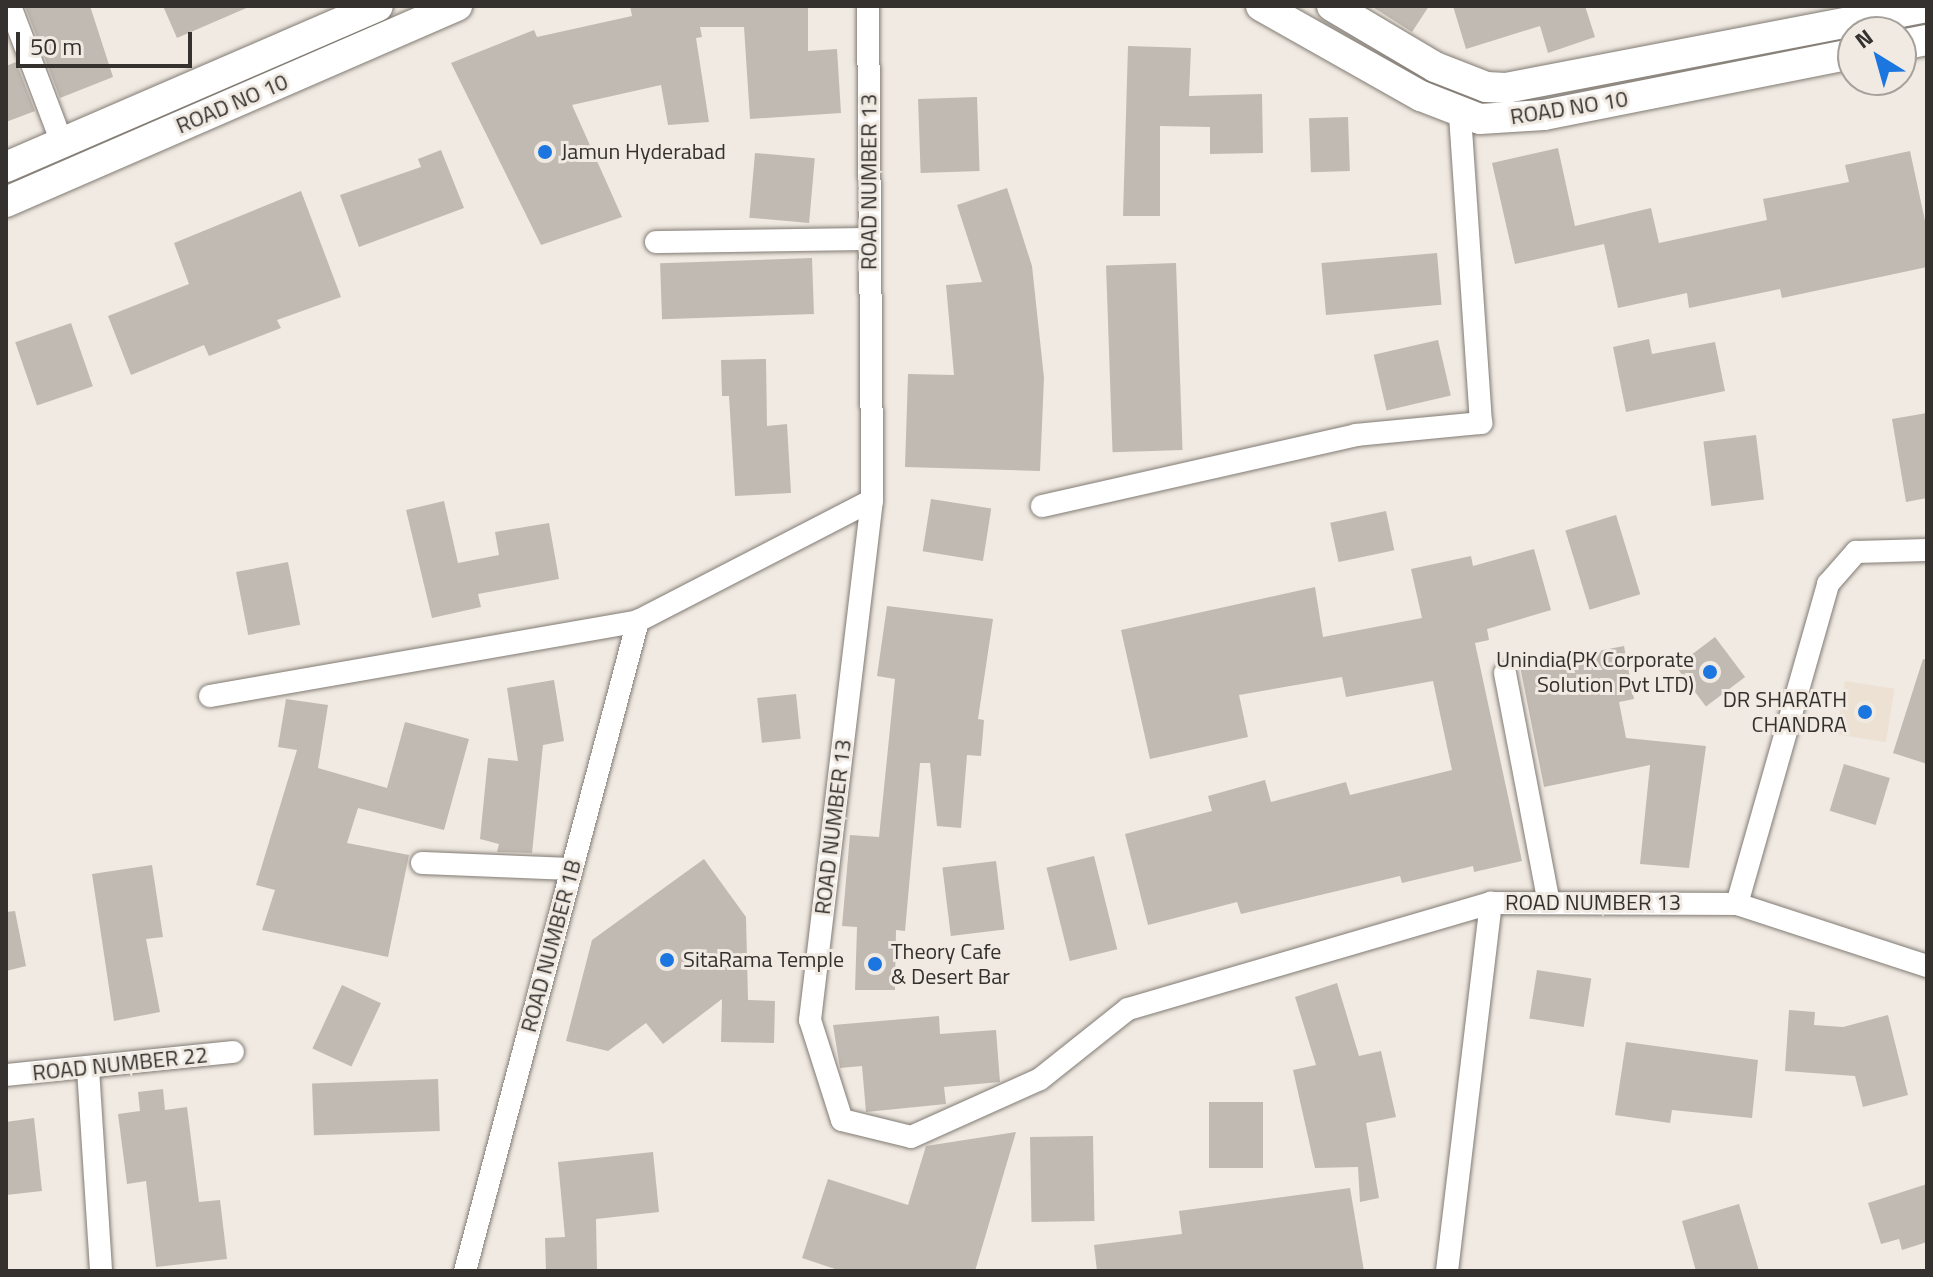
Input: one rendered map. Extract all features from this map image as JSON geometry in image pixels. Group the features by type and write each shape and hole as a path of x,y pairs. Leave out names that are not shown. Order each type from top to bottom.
{"main road":[{"name":"ROAD NO 10","path":"6,167 378,6"},
{"name":"ROAD NO 10","path":"6,202 457,6"},
{"name":"ROAD NO 10","path":"1261,6 1460,112 1507,120 1837,57"},
{"name":"ROAD NO 10","path":"1332,6 1435,67 1486,87 1506,88 1837,25"},
{"name":"ROAD NO 10","path":"1885,16 1927,7"}],"street":[{"path":"10,6 62,143"},
{"name":"ROAD NUMBER 13","path":"868,6 872,500 810,1020 842,1120 911,1137 1040,1079 1128,1009 1491,903 1737,904 1927,966"},
{"path":"1042,506 1356,435 1481,423 1460,112"},
{"path":"656,242 870,239"},
{"path":"210,696 638,621 872,500"},
{"path":"1737,904 1828,584 1856,552 1927,550"},
{"name":"ROAD NUMBER 1B","path":"465,1271 638,621"},
{"path":"1505,673 1549,903"},
{"path":"422,863 572,869"},
{"path":"1447,1271 1491,903"},
{"name":"ROAD NUMBER 22","path":"6,1075 233,1052"},
{"path":"88,1069 101,1271"}],"shaded area":[{"name":"DR SHARATH CHANDRA","path":"1845,681 1894,689 1886,742 1837,734"}],"building":[{"path":"25,6 90,6 113,77 60,98"},
{"path":"163,6 251,6 177,38"},
{"path":"630,6 808,6 808,51 837,49 841,113 750,119 744,27 700,27 702,37 696,38 709,122 668,125 661,85 572,105 622,217 541,245 451,63 534,30 537,37 632,16"},
{"path":"1371,6 1429,6 1412,32"},
{"path":"1453,6 1585,6 1595,37 1548,53 1540,26 1466,49"},
{"path":"1128,46 1191,48 1189,96 1262,94 1263,153 1210,154 1210,127 1160,126 1160,216 1123,216"},
{"path":"16,62 35,111 6,122 6,66"},
{"path":"977,97 980,171 921,173 918,99"},
{"path":"1348,117 1350,171 1311,172 1309,118"},
{"path":"1558,148 1575,226 1651,208 1659,243 1767,220 1763,199 1849,182 1845,165 1910,151 1927,230 1927,267 1782,298 1780,289 1689,308 1687,293 1618,308 1604,244 1515,264 1492,163"},
{"path":"441,150 464,208 359,247 340,195 421,167 418,159"},
{"path":"755,153 815,158 809,223 749,218"},
{"path":"1007,188 1032,266 1044,378 1040,471 905,467 908,374 954,375 946,285 982,282 957,205"},
{"path":"301,191 341,297 277,320 281,328 209,356 204,345 131,375 108,316 189,284 174,243"},
{"path":"1437,253 1442,305 1326,315 1321,263"},
{"path":"812,258 814,314 662,319 660,263"},
{"path":"1176,263 1183,450 1113,452 1106,265"},
{"path":"71,323 93,386 37,406 15,342"},
{"path":"1649,339 1652,354 1715,342 1725,391 1626,412 1613,347"},
{"path":"1438,340 1451,396 1387,410 1374,355"},
{"path":"766,359 767,426 787,424 791,493 735,496 729,396 722,396 721,360"},
{"path":"1927,413 1927,498 1906,502 1892,419"},
{"path":"1756,435 1764,500 1711,506 1703,441"},
{"path":"931,499 991,509 983,561 923,551"},
{"path":"444,501 458,563 499,555 495,532 549,523 559,579 478,594 481,607 432,618 406,510"},
{"path":"1386,511 1394,550 1339,562 1330,523"},
{"path":"1616,515 1640,594 1590,610 1565,530"},
{"path":"1534,549 1551,610 1487,629 1489,640 1475,643 1522,861 1474,872 1473,866 1402,883 1400,876 1241,914 1237,902 1148,925 1125,834 1212,811 1208,796 1265,780 1271,802 1346,782 1350,795 1452,770 1433,681 1346,697 1342,677 1239,695 1248,737 1150,759 1121,630 1315,587 1323,637 1422,618 1411,569 1471,556 1473,566"},
{"path":"288,562 300,625 248,635 236,572"},
{"path":"887,606 993,619 978,719 984,720 981,756 967,755 961,828 937,826 930,763 920,763 905,931 896,930 895,990 855,990 857,927 842,926 850,835 879,837 895,679 877,676"},
{"name":"Unindia(PK Corporate Solution Pvt LTD)","path":"1715,637 1745,677 1706,706 1676,666"},
{"path":"1624,646 1634,699 1619,702 1626,738 1706,746 1689,868 1640,864 1650,765 1544,787 1520,666"},
{"path":"1923,659 1927,660 1927,764 1893,753"},
{"path":"554,680 564,741 543,745 532,853 497,852 499,844 480,839 488,758 518,761 507,688"},
{"path":"796,694 801,739 762,743 757,698"},
{"path":"286,699 328,705 318,768 387,788 405,722 469,739 444,830 358,808 347,843 409,855 388,957 262,930 275,890 256,885 297,750 278,747"},
{"path":"1844,764 1890,778 1876,825 1830,811"},
{"path":"1094,856 1117,949 1070,961 1046,868"},
{"name":"SitaRama Temple","path":"704,859 746,917 748,1000 775,1001 774,1043 721,1042 722,999 663,1044 646,1023 608,1051 566,1041 592,940"},
{"path":"996,861 1004,929 951,936 942,868"},
{"path":"152,865 163,937 146,939 160,1012 114,1021 92,874"},
{"path":"15,911 26,966 6,971 6,912"},
{"path":"1537,970 1591,979 1584,1027 1529,1018"},
{"path":"1337,983 1359,1056 1381,1051 1396,1117 1366,1123 1379,1198 1360,1202 1358,1167 1315,1168 1293,1070 1316,1065 1295,997"},
{"path":"342,985 381,1003 351,1067 312,1048"},
{"path":"1789,1010 1815,1012 1814,1025 1843,1027 1888,1015 1908,1095 1863,1107 1855,1076 1785,1071"},
{"path":"939,1016 940,1034 996,1030 1000,1082 944,1087 946,1104 866,1112 862,1066 840,1068 833,1025"},
{"path":"1626,1042 1758,1060 1752,1118 1672,1110 1670,1123 1615,1115"},
{"path":"438,1079 440,1131 314,1135 312,1083"},
{"path":"163,1089 165,1110 187,1107 199,1202 220,1200 227,1259 156,1267 146,1181 127,1184 118,1114 140,1111 138,1092"},
{"path":"1209,1102 1263,1102 1263,1168 1209,1168"},
{"path":"34,1118 42,1191 6,1195 6,1122"},
{"path":"1016,1132 975,1271 841,1271 802,1258 828,1179 908,1205 926,1146"},
{"path":"1093,1136 1094,1221 1031,1222 1030,1137"},
{"path":"653,1152 659,1212 596,1219 597,1271 546,1271 545,1238 565,1237 558,1162"},
{"path":"1927,1184 1927,1242 1902,1250 1899,1239 1881,1244 1868,1203"},
{"path":"1350,1188 1364,1271 1097,1271 1094,1245 1182,1234 1179,1211"},
{"path":"1739,1204 1759,1271 1696,1271 1682,1221"}],"place":[{"name":"Jamun Hyderabad","path":"545,152"},
{"name":"Unindia(PK Corporate Solution Pvt LTD)","path":"1710,672"},
{"name":"DR SHARATH CHANDRA","path":"1865,712"},
{"name":"SitaRama Temple","path":"667,960"},
{"name":"Theory Cafe & Desert Bar","path":"875,964"}]}
